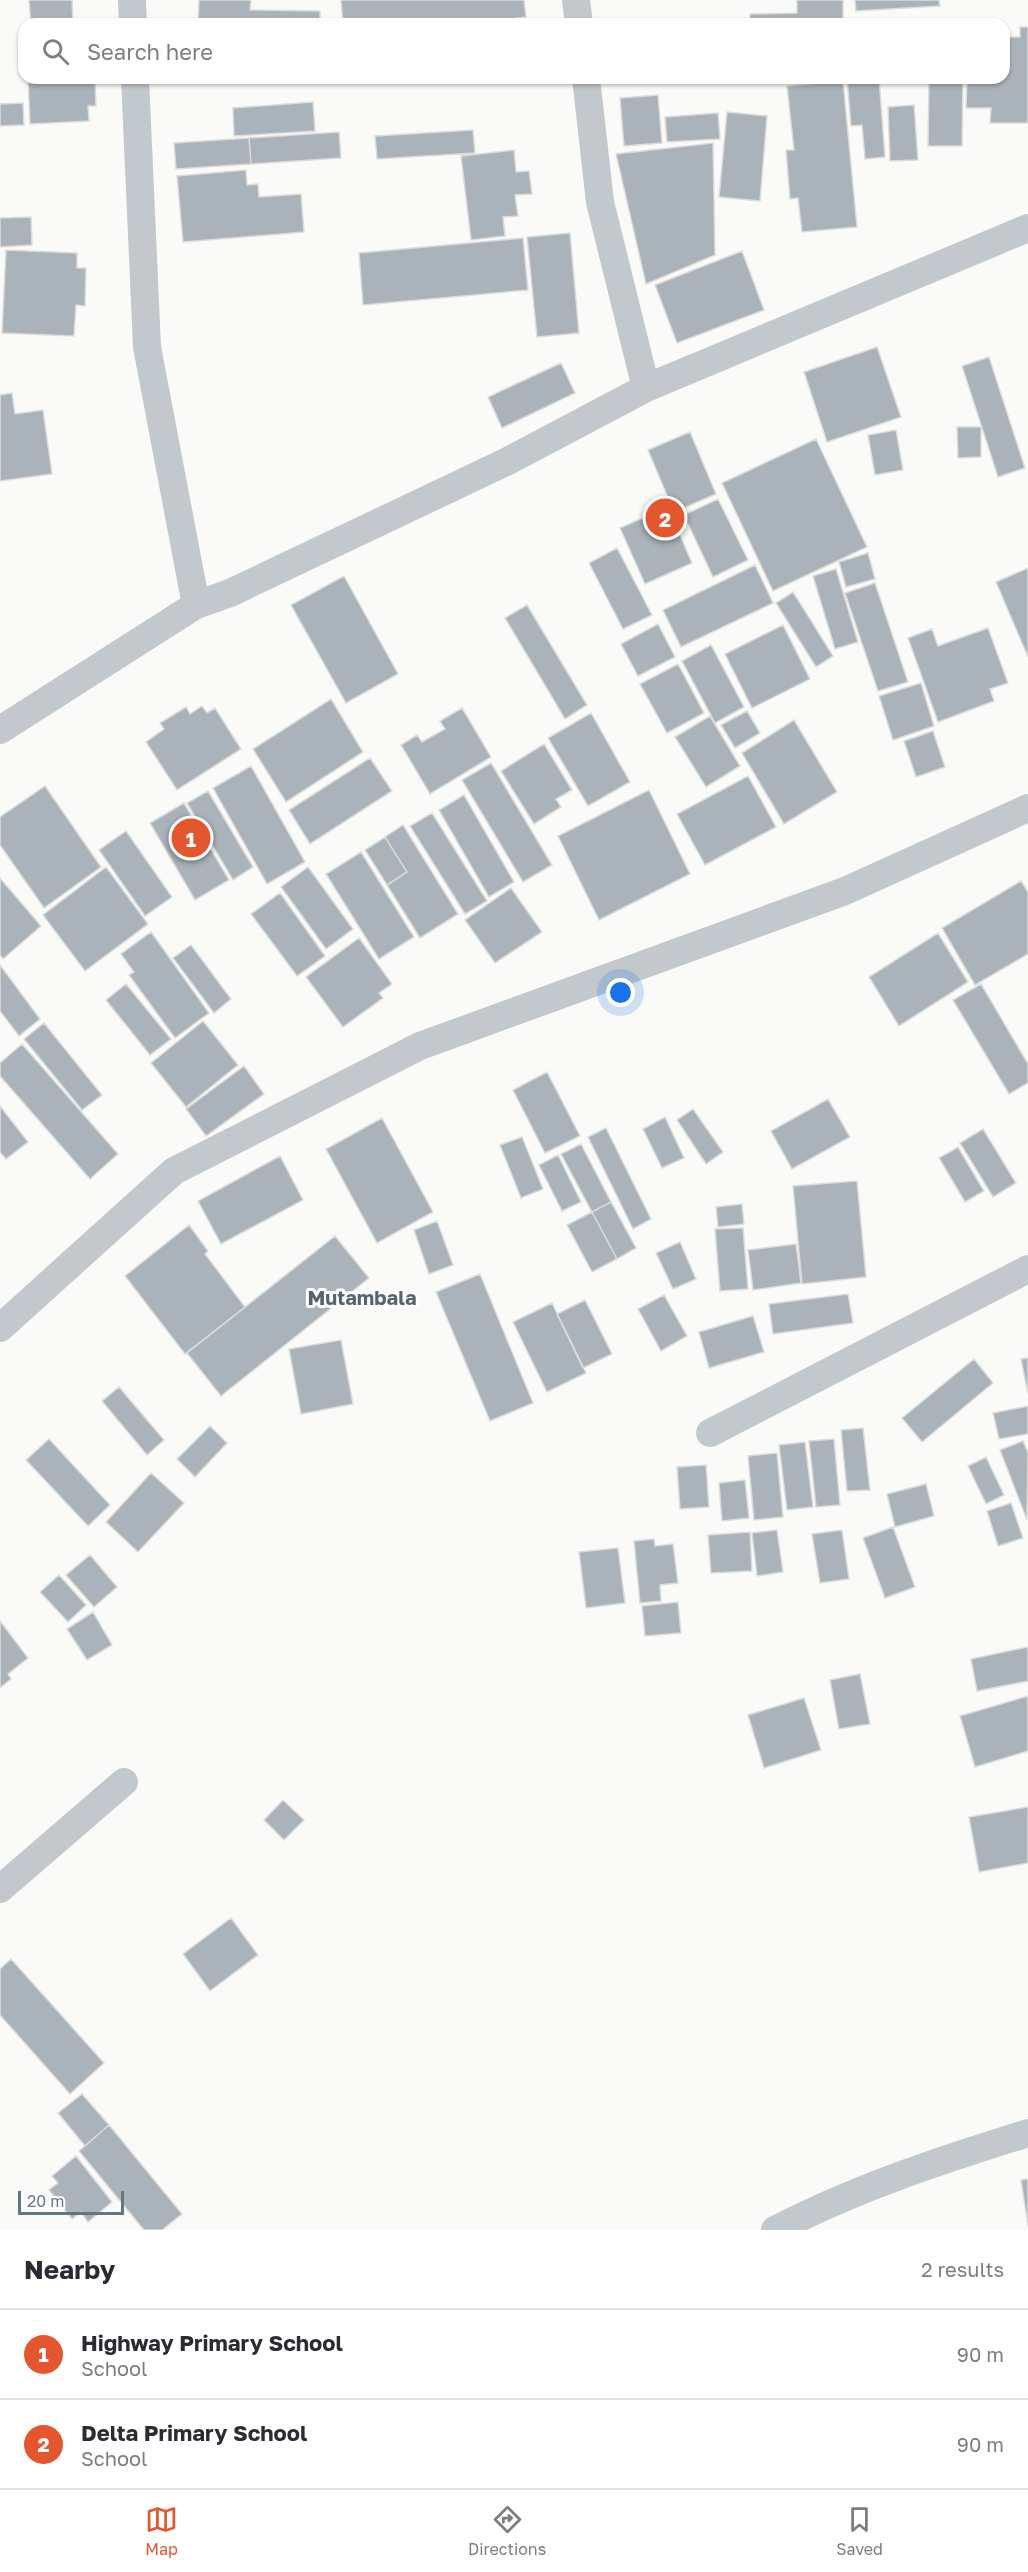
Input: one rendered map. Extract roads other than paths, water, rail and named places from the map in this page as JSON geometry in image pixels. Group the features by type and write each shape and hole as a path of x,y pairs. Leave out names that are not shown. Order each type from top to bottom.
{"street":[{"path":"132,0 132,18"},
{"path":"576,0 578,18"},
{"path":"135,84 147,347 196,605"},
{"path":"587,84 600,202 646,388"},
{"path":"0,730 196,605 230,593 506,462 646,388 1028,228"},
{"path":"0,1328 174,1171 388,1062 420,1046 845,891 1028,808"},
{"path":"710,1433 1028,1269"},
{"path":"0,1889 124,1782"},
{"path":"775,2230 827,2203 936,2161 1028,2133"}],"place":[{"name":"Delta Primary School","path":"665,518"},
{"name":"Highway Primary School","path":"191,838"}],"district":[{"name":"Mutambala","path":"362,1297"}]}
